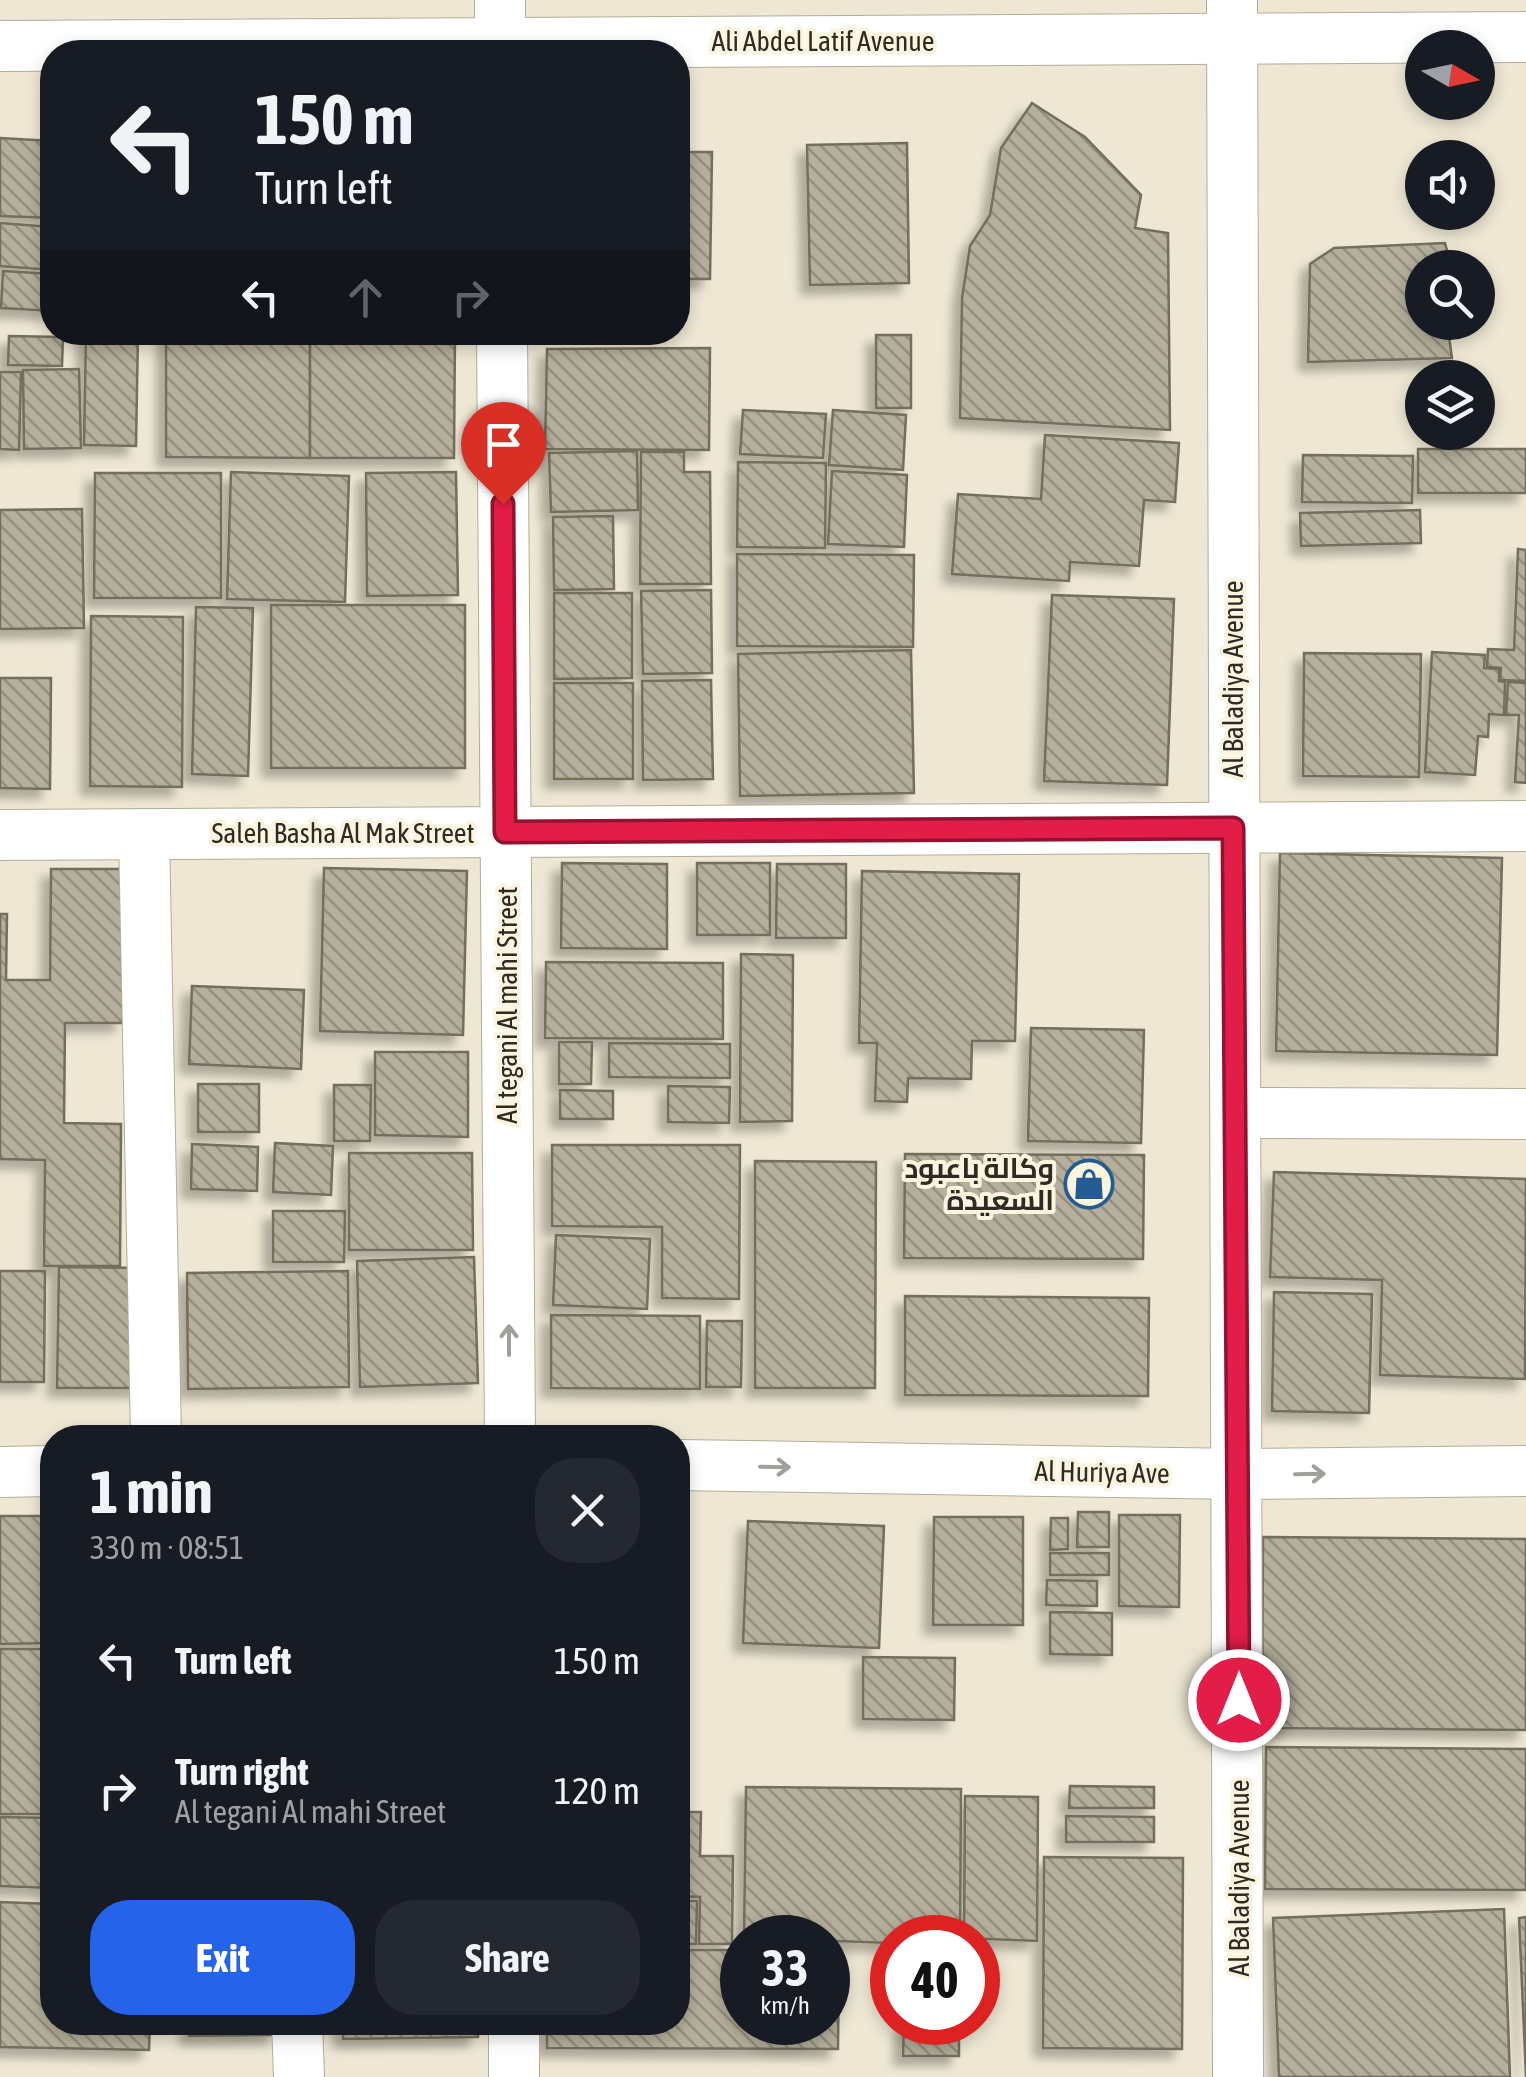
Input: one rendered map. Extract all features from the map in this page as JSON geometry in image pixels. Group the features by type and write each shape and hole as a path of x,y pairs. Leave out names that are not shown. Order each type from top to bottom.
{"street":[{"name":"Ali Abdel Latif Avenue","path":"214,40 1232,20 1526,37"},
{"name":"Al Baladiya Avenue","path":"1232,20 1233,828 1240,1474 1238,2077"},
{"name":"Ali Abdel Latif Avenue","path":"0,46 40,45"},
{"name":"Al tegani Al mahi Street","path":"502,345 510,1425"},
{"name":"Saleh Basha Al Mak Street","path":"0,835 1526,826"},
{"path":"144,834 156,1425"},
{"path":"1236,1113 1526,1114"},
{"name":"Al Huriya Ave","path":"690,1466 1240,1474 1526,1471"},
{"path":"0,1472 40,1471"},
{"path":"297,2035 298,2077"},
{"path":"514,2035 514,2077"}],"building":[{"path":"1032,103 1085,137 1141,195 1135,228 1168,233 1170,430 960,418 962,298 970,246 990,215 1001,148"},
{"path":"0,138 40,140 40,218 0,216"},
{"path":"907,143 909,283 810,285 807,145"},
{"path":"690,152 712,152 710,279 690,279"},
{"path":"0,223 40,226 40,269 0,266"},
{"path":"1445,243 1447,250 1405,250 1405,340 1450,340 1452,358 1308,362 1310,264 1334,248"},
{"path":"3,271 40,273 40,310 1,308"},
{"path":"876,335 911,335 911,408 876,408"},
{"path":"9,336 40,337 40,345 63,345 62,366 8,365"},
{"path":"86,345 138,345 136,446 84,445"},
{"path":"166,345 310,345 310,458 166,457"},
{"path":"310,345 455,345 454,458 310,458"},
{"path":"710,348 709,450 545,449 547,349"},
{"path":"79,369 81,448 24,449 23,370"},
{"path":"0,372 21,372 19,450 0,449"},
{"path":"743,410 826,414 823,458 740,454"},
{"path":"833,410 906,415 903,470 829,465"},
{"path":"1045,435 1179,443 1175,502 1144,500 1139,566 1070,562 1069,581 952,574 958,494 1041,499"},
{"path":"1526,449 1526,493 1418,493 1418,450"},
{"path":"637,451 638,510 551,512 549,453"},
{"path":"641,452 684,452 684,472 710,472 711,584 640,584"},
{"path":"1303,455 1413,456 1412,503 1302,502"},
{"path":"738,462 826,463 825,548 737,547"},
{"path":"832,471 907,475 904,547 828,544"},
{"path":"231,472 349,476 345,602 227,599"},
{"path":"456,472 458,595 367,596 366,473"},
{"path":"95,473 221,473 221,598 94,598"},
{"path":"82,509 84,628 0,629 0,510"},
{"path":"1420,510 1421,543 1301,546 1300,513"},
{"path":"613,516 614,589 554,590 553,517"},
{"path":"1518,549 1526,550 1526,681 1500,680 1501,668 1487,667 1488,649 1514,650"},
{"path":"737,554 914,555 913,647 737,646"},
{"path":"711,590 712,673 643,674 641,591"},
{"path":"554,593 632,593 632,678 554,679"},
{"path":"1052,595 1174,599 1167,785 1044,781"},
{"path":"271,605 465,605 465,768 271,768"},
{"path":"196,607 253,608 248,776 192,774"},
{"path":"91,616 183,617 182,787 90,786"},
{"path":"911,650 914,793 740,796 738,654"},
{"path":"1432,652 1485,655 1484,668 1499,669 1499,681 1505,682 1504,715 1489,714 1488,737 1478,736 1475,775 1425,772"},
{"path":"1304,653 1421,654 1419,777 1303,776"},
{"path":"0,678 51,678 50,789 0,788"},
{"path":"711,680 713,779 643,780 642,681"},
{"path":"1508,682 1526,683 1526,783 1515,782 1519,715 1506,715"},
{"path":"554,683 633,683 633,779 554,779"},
{"path":"1280,853 1502,858 1497,1055 1276,1051"},
{"path":"562,863 667,864 667,949 561,948"},
{"path":"697,863 770,863 770,935 697,935"},
{"path":"777,864 846,864 846,938 776,938"},
{"path":"324,868 467,871 463,1035 320,1031"},
{"path":"51,869 124,869 123,1023 65,1023 64,1123 121,1124 120,1266 44,1266 45,1160 0,1159 0,914 7,914 6,980 50,980"},
{"path":"862,871 1019,874 1015,1041 972,1041 971,1079 908,1078 907,1102 875,1101 877,1043 859,1043"},
{"path":"741,954 793,955 792,1121 740,1122"},
{"path":"546,962 723,963 723,1039 545,1038"},
{"path":"192,986 304,990 301,1069 189,1064"},
{"path":"1031,1028 1144,1030 1141,1143 1028,1141"},
{"path":"559,1042 592,1042 591,1084 559,1084"},
{"path":"609,1043 730,1044 730,1078 609,1077"},
{"path":"375,1052 468,1052 468,1137 375,1135"},
{"path":"198,1084 259,1084 259,1132 198,1132"},
{"path":"334,1085 371,1085 370,1141 334,1141"},
{"path":"668,1086 730,1087 729,1123 668,1122"},
{"path":"560,1090 613,1091 613,1119 560,1119"},
{"path":"275,1143 333,1146 331,1195 273,1192"},
{"path":"192,1144 258,1147 257,1191 191,1189"},
{"path":"552,1145 740,1145 739,1299 662,1298 662,1227 552,1226"},
{"path":"349,1153 472,1153 473,1250 349,1250"},
{"path":"905,1154 1144,1155 1143,1259 904,1258"},
{"path":"755,1161 876,1162 875,1388 755,1388"},
{"path":"1274,1172 1526,1179 1525,1379 1380,1375 1382,1280 1270,1277"},
{"path":"273,1211 345,1211 344,1262 273,1262"},
{"path":"556,1235 650,1239 647,1309 553,1305"},
{"path":"474,1257 478,1383 360,1387 357,1261"},
{"path":"59,1267 144,1268 143,1388 57,1388"},
{"path":"0,1271 45,1271 44,1382 0,1382"},
{"path":"348,1271 349,1387 188,1389 187,1273"},
{"path":"1274,1292 1372,1294 1369,1413 1272,1411"},
{"path":"905,1296 1149,1298 1148,1396 905,1395"},
{"path":"551,1315 700,1316 700,1389 551,1388"},
{"path":"707,1321 742,1321 741,1387 706,1387"},
{"path":"1078,1512 1109,1512 1109,1547 1077,1547"},
{"path":"1119,1515 1180,1515 1179,1607 1119,1606"},
{"path":"0,1516 40,1516 40,1643 0,1644"},
{"path":"934,1517 1023,1517 1023,1625 933,1625"},
{"path":"1051,1518 1068,1518 1068,1549 1050,1550"},
{"path":"748,1521 884,1526 879,1648 743,1643"},
{"path":"1263,1537 1526,1539 1526,1730 1262,1728"},
{"path":"1050,1553 1109,1553 1109,1575 1050,1575"},
{"path":"1047,1580 1097,1581 1097,1606 1046,1605"},
{"path":"1050,1612 1112,1613 1112,1655 1050,1654"},
{"path":"0,1649 40,1649 40,1814 0,1814"},
{"path":"863,1657 955,1658 954,1720 863,1719"},
{"path":"1266,1747 1526,1749 1526,1890 1265,1889"},
{"path":"1070,1786 1154,1787 1154,1808 1069,1808"},
{"path":"746,1787 961,1789 960,1915 870,1915 870,1942 850,1942 850,1915 744,1915"},
{"path":"965,1796 1038,1797 1037,1941 1000,1939 1000,1915 964,1915"},
{"path":"690,1812 701,1812 700,1856 733,1856 732,1915 720,1915 720,1944 699,1944 700,1897 690,1897"},
{"path":"1066,1816 1154,1817 1154,1842 1066,1842"},
{"path":"0,1817 40,1818 40,1888 0,1886"},
{"path":"1044,1857 1183,1858 1182,2049 1043,2048"},
{"path":"690,1901 697,1901 696,1944 690,1944"},
{"path":"0,1902 40,1904 40,2035 150,2035 149,2050 0,2047"},
{"path":"1504,1909 1510,2077 1279,2077 1273,1918"},
{"path":"1526,1917 1526,2077 1519,1918"},
{"path":"690,1950 720,1950 720,2045 838,2045 838,2049 547,2048 547,2035 690,2035"},
{"path":"343,2035 478,2035 478,2037 343,2039"},
{"path":"903,2045 959,2045 959,2056 903,2056"}],"place":[{"name":"وكالة باعبود السعيدة","path":"1089,1184"}],"route":[{"path":"503,504 505,832 1233,828 1239,1700"}]}
